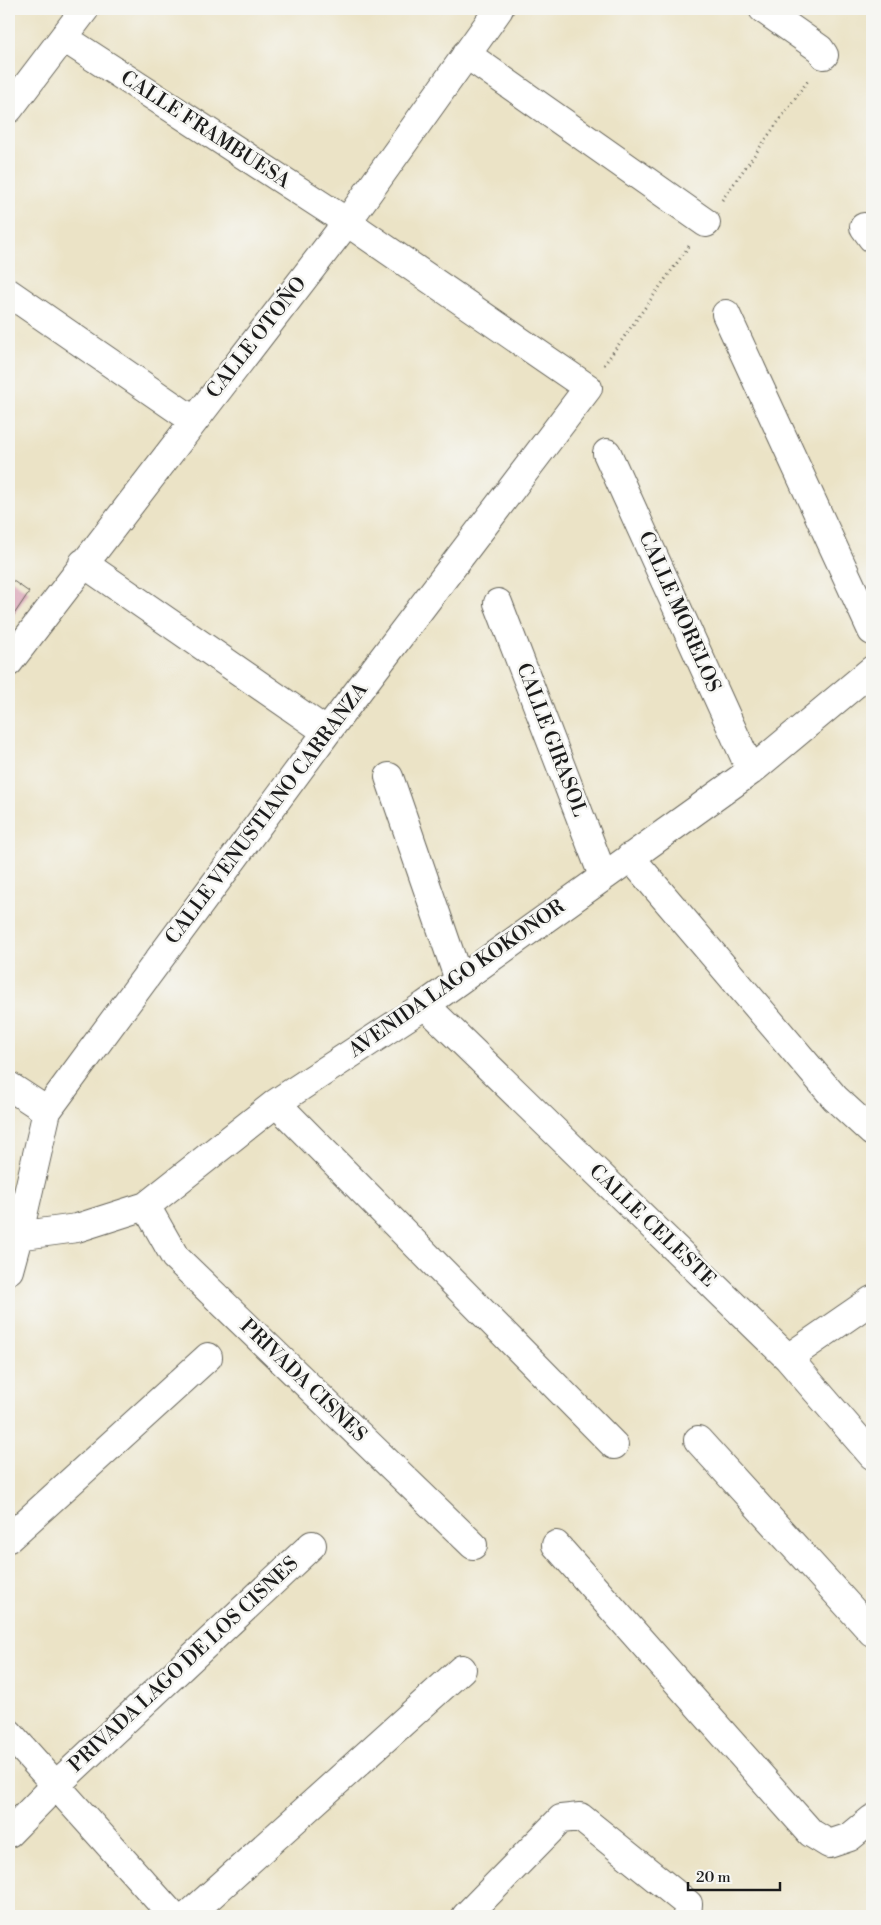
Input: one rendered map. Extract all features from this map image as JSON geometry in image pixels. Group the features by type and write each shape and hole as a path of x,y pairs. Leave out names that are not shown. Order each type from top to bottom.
{"street":[{"path":"9,109 85,9"},
{"name":"CALLE OTOÑO","path":"9,662 83,563 347,222 498,9"},
{"path":"763,9 820,49 824,55"},
{"name":"CALLE FRAMBUESA","path":"64,38 347,222 588,388"},
{"path":"466,54 706,223"},
{"path":"9,293 193,420"},
{"path":"726,314 872,631"},
{"name":"CALLE VENUSTIANO CARRANZA","path":"9,1270 14,1237 47,1111 327,732 588,388"},
{"name":"CALLE MORELOS","path":"607,453 751,771"},
{"path":"83,563 327,732"},
{"name":"CALLE GIRASOL","path":"498,603 603,876"},
{"name":"AVENIDA LAGO KOKONOR","path":"14,1237 77,1228 146,1206 276,1102 425,1005 751,771 872,670"},
{"path":"389,777 459,980"},
{"path":"630,857 835,1098 872,1132"},
{"name":"CALLE CELESTE","path":"425,1005 788,1358 872,1455"},
{"path":"9,1086 47,1111"},
{"path":"276,1102 614,1445"},
{"name":"PRIVADA CISNES","path":"146,1206 175,1257 473,1545"},
{"path":"788,1358 872,1300"},
{"path":"9,1538 208,1357"},
{"path":"698,1440 872,1632"},
{"path":"556,1544 811,1833 829,1844 850,1837 872,1819"},
{"name":"PRIVADA LAGO DE LOS CISNES","path":"9,1833 56,1786 312,1545"},
{"path":"188,1916 462,1669"},
{"path":"9,1733 173,1916"},
{"path":"466,1916 561,1819 580,1817 688,1904 687,1916"}],"building":[{"path":"9,578 29,592 9,622"}]}
